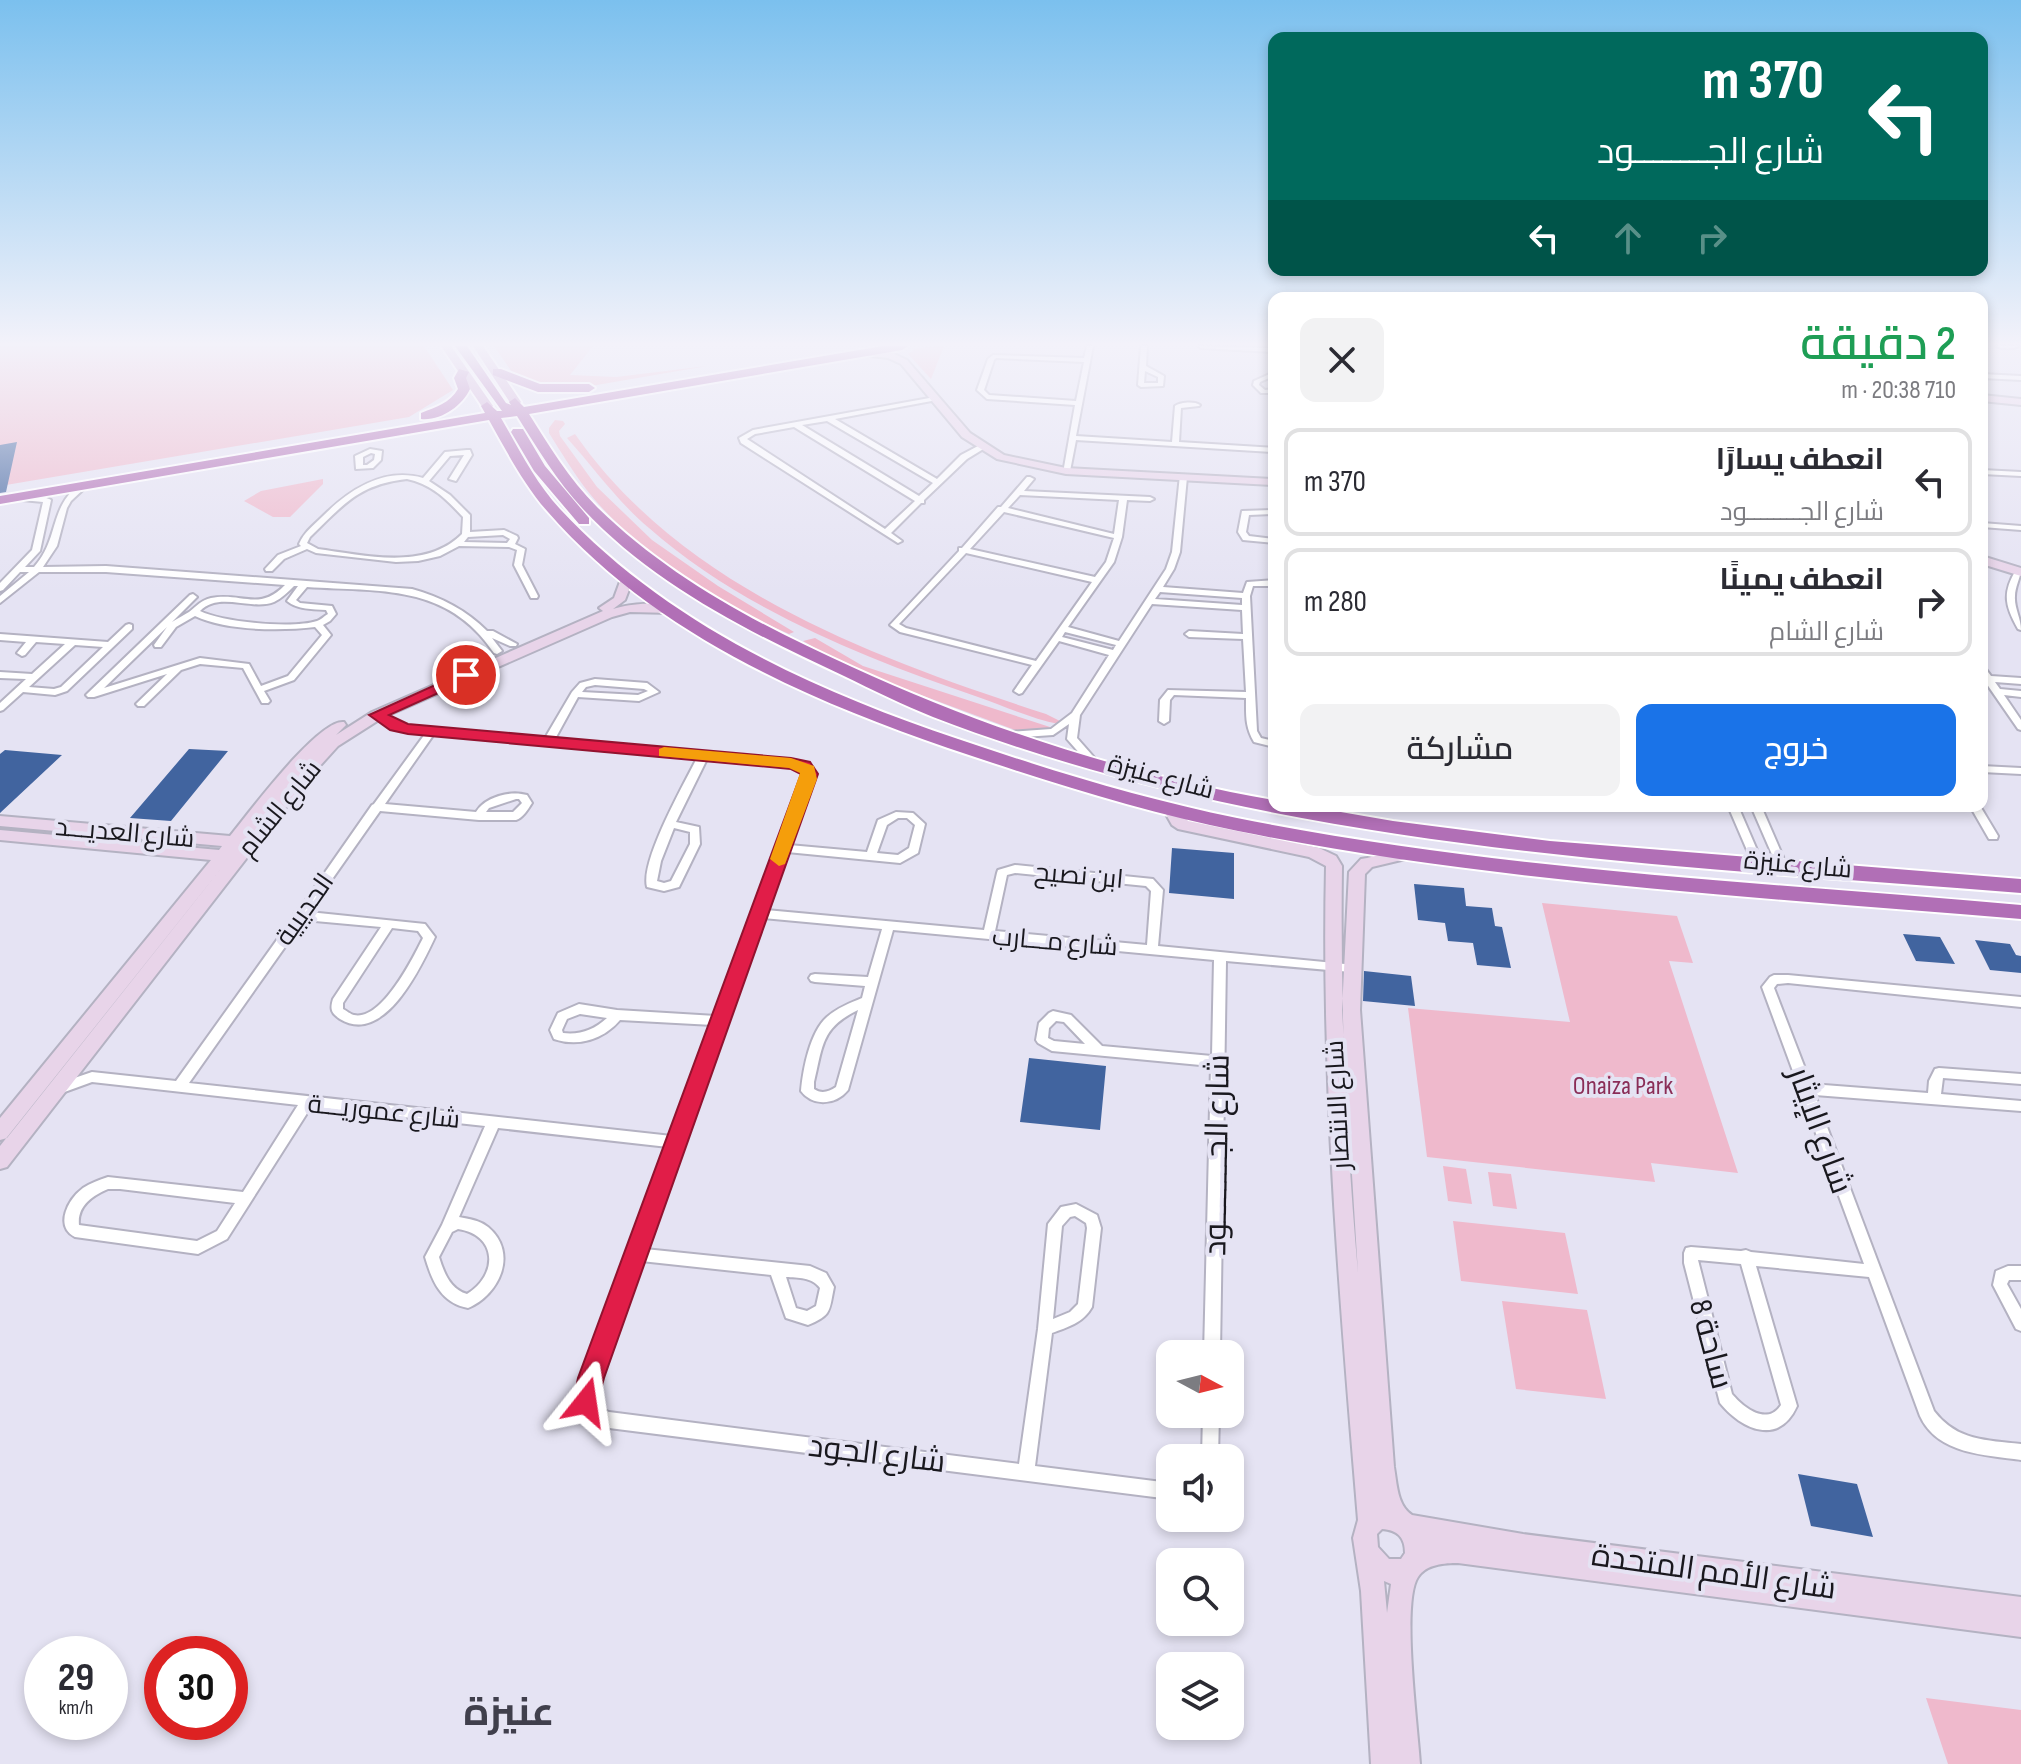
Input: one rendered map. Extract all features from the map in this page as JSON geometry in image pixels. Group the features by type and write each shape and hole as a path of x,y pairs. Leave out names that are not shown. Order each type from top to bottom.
{"highway":[{"path":"0,496 390,428"},
{"path":"90,484 128,474 392,428"},
{"path":"0,496 90,484 392,428"},
{"path":"458,428 486,434 510,447"},
{"name":"شارع عنيزة","path":"507,428 510,447 549,506 627,579 668,610 758,663 853,707 983,754 1171,809 1240,825 1410,853 1592,874 2021,912"},
{"path":"515,428 539,468 580,517 660,582 697,593"},
{"name":"شارع عنيزة","path":"522,428 606,523 697,593 876,688 999,735 1171,784 1268,804"},
{"path":"545,428 551,446 548,457"},
{"name":"شارع عنيزة","path":"1306,812 1345,820 1560,848 2021,886"}],"street":[{"path":"772,428 753,432 743,438 744,441 898,541"},
{"path":"802,428 921,501"},
{"path":"846,428 939,483"},
{"path":"960,428 985,450 1017,463 1066,471 1268,482"},
{"path":"1066,471 1075,428"},
{"path":"1175,444 1176,428"},
{"path":"1073,438 1268,450"},
{"path":"887,532 958,465 985,450"},
{"path":"426,480 448,454 467,452 455,476 436,471"},
{"path":"918,471 958,465"},
{"path":"362,485 363,468"},
{"path":"1988,472 2021,474"},
{"path":"305,547 303,541 306,536 362,485 394,477 426,480 438,486 467,517 466,535 460,544"},
{"path":"999,735 1053,732 1075,715 1159,589 1174,560 1183,477"},
{"path":"1030,479 894,625 903,630 1038,664"},
{"path":"0,600 39,566 55,537 64,499 90,484"},
{"path":"1018,493 1150,499"},
{"path":"0,496 40,498 48,502 36,551 24,567 0,588"},
{"path":"1019,691 1110,562 1118,537 1123,498"},
{"path":"1001,509 1118,537"},
{"path":"1268,512 1248,511 1242,516 1244,536 1268,540"},
{"path":"1988,525 2021,528"},
{"path":"466,535 504,532 513,536 510,545"},
{"path":"269,569 281,557 305,547 323,552 421,560 460,544 510,545 521,549 518,565 534,596"},
{"path":"962,550 1096,580"},
{"path":"1988,562 2020,572 2012,584 2009,599 2021,627"},
{"path":"24,567 411,587 440,593 461,606 495,637 513,644"},
{"path":"621,604 627,579"},
{"path":"158,645 173,625 195,612 199,606 215,600 269,600 281,595 293,582"},
{"path":"195,612 205,617 241,622 317,624 328,619 332,612 325,607 292,603 292,596 305,583"},
{"path":"1268,583 1250,584 1246,596 1253,736 1268,743"},
{"path":"329,584 412,592 440,600 468,621 497,651"},
{"path":"1159,589 1246,596"},
{"path":"1179,603 1187,598 1183,592"},
{"path":"193,597 90,694 204,660 243,664 265,701"},
{"path":"1151,601 1247,608"},
{"name":"شارع الشام","path":"0,1132 237,849 321,754 341,737 377,715 621,604"},
{"name":"شارع الشام","path":"0,1161 81,1059 308,751 333,730 369,708 513,644 621,604 668,610"},
{"path":"259,690 291,678 327,636 317,624"},
{"path":"21,689 62,691 129,627"},
{"path":"22,653 50,629"},
{"path":"1064,629 1122,644"},
{"path":"1189,634 1248,637"},
{"path":"0,637 110,645"},
{"path":"1057,638 1116,654"},
{"path":"0,708 72,643"},
{"path":"141,704 180,667"},
{"path":"0,675 34,677"},
{"path":"1988,675 2021,681"},
{"path":"1988,678 2021,727"},
{"path":"548,742 575,694 583,685 595,682 647,686 654,692 639,698 575,694"},
{"path":"1164,721 1165,700 1171,692 1250,695"},
{"path":"1997,692 2021,694"},
{"path":"377,715 395,727 431,732 791,763 809,770 722,1021 636,1254 776,1270"},
{"path":"1075,715 1072,739 1094,763"},
{"name":"الحديبية","path":"179,1087 431,732"},
{"path":"671,824 695,830 695,844 675,884 657,886 651,884 650,872 671,824 703,756"},
{"path":"1988,769 2021,771"},
{"path":"376,807 479,816"},
{"name":"شارع الانتصار","path":"1171,809 1177,821 1193,828 1313,852 1330,860 1336,874 1341,968 1364,1196 1382,1467 1388,1500 1402,1522"},
{"path":"1736,812 1758,864"},
{"path":"1759,812 1782,866"},
{"path":"1979,812 1993,836"},
{"path":"783,848 900,859 911,854 921,827 918,820 909,815 896,815 882,823 871,856"},
{"name":"شارع العديـــد","path":"0,821 237,849"},
{"path":"1743,828 1767,830"},
{"name":"شارع العديـــد","path":"0,835 237,849"},
{"name":"شارع الانتصار","path":"1370,1523 1351,1332 1341,1184 1341,968 1357,872 1367,863 1410,853"},
{"name":"ابن نصيح","path":"989,935 1002,873 1015,869 1149,882 1157,890 1152,950"},
{"name":"شارع مـــارب","path":"760,914 1341,968"},
{"path":"299,915 421,927 429,937 383,1011 360,1020 342,1016 337,1011 337,1002 389,924"},
{"path":"867,1001 834,1015 823,1027 808,1082 807,1091 812,1096 826,1098 842,1090 889,926"},
{"name":"شارع الجــــــــود","path":"1212,1340 1220,956"},
{"path":"815,978 872,982"},
{"name":"شارع الإيثار","path":"2021,1002 1774,980 1768,987 1933,1425 1952,1440 1964,1444 2021,1452"},
{"path":"617,1015 722,1021"},
{"path":"1097,1049 1218,1062"},
{"path":"81,1059 92,1077"},
{"path":"1934,1099 1935,1081 1939,1073 2021,1079"},
{"name":"شارع عموريـــة","path":"55,1091 92,1077 677,1142"},
{"path":"1806,1089 2021,1106"},
{"path":"246,1198 108,1183 82,1197 73,1209 71,1226 84,1234 198,1248 222,1235 246,1198 306,1103"},
{"path":"447,1228 457,1223 476,1226 483,1231 495,1251 496,1273 491,1286 468,1301 455,1299 447,1292 433,1261 433,1253 493,1123"},
{"path":"1341,1184 1364,1196"},
{"path":"1026,1472 1055,1224 1066,1211 1084,1212 1092,1219 1094,1228 1085,1307 1075,1317 1045,1329"},
{"name":"ساحة 8","path":"1746,1256 1789,1406 1785,1415 1776,1421 1762,1423 1735,1412 1725,1398 1690,1258 1695,1252 1746,1256 1873,1271"},
{"name":"شارع الجود","path":"636,1254 591,1378 586,1402 588,1408 609,1420 1156,1489"},
{"path":"2021,1273 2001,1276 2000,1285 2021,1324"},
{"path":"1384,1764 1373,1591 1364,1536 1370,1523 1382,1517 1402,1522 1417,1540 1402,1590 1399,1633 1407,1764"},
{"name":"شارع الأمم المتحدة","path":"1402,1522 1523,1546 2021,1610"},
{"name":"شارع الأمم المتحدة","path":"1411,1566 1441,1551 1458,1551 2021,1624"},
{"path":"1367,1553 1380,1568 1389,1572 1411,1566"}],"green space":[{"path":"0,428 342,428 0,486"},
{"path":"549,428 561,428 560,436 597,487 652,540 718,586 794,632 789,634 762,622 707,591 653,554 605,512 549,433"},
{"path":"575,434 619,488 670,535 726,576 786,611 850,641 915,668 1046,714 1060,721 1059,724 891,666 763,607 685,557 649,528 567,438"},
{"path":"323,479 323,484 290,517 273,517 244,501 261,491"},
{"path":"815,638 863,666 1053,728 1024,732 1015,730 851,669 803,641"},
{"name":"Onaiza Park","path":"1542,903 1677,916 1693,963 1669,961 1738,1173 1651,1163 1655,1182 1427,1157 1408,1008 1570,1022"},
{"path":"1443,1166 1466,1169 1472,1204 1448,1201"},
{"path":"1488,1172 1511,1174 1517,1209 1493,1206"},
{"path":"1453,1221 1565,1233 1578,1294 1461,1281"},
{"path":"1502,1301 1587,1310 1606,1399 1516,1389"},
{"path":"1926,1698 2021,1710 2021,1764 1948,1764"}],"building":[{"path":"17,442 6,492 0,493 0,445"},
{"path":"189,749 228,751 171,821 130,818"},
{"path":"5,750 62,755 0,813 0,754"},
{"path":"1172,848 1234,853 1234,899 1169,893"},
{"path":"1414,884 1464,888 1466,906 1492,908 1495,926 1502,927 1511,968 1477,965 1473,943 1448,941 1445,923 1418,920"},
{"path":"1903,934 1940,937 1955,964 1916,961"},
{"path":"1975,940 2010,944 2016,955 2021,956 2021,973 1990,970"},
{"path":"1364,971 1411,976 1415,1006 1363,1001"},
{"path":"1029,1058 1106,1066 1100,1130 1020,1122"},
{"path":"1798,1474 1857,1484 1873,1537 1811,1526"}],"slow traffic":[{"path":"664,753 805,766 810,774 779,859"}],"district":[{"name":"عنيزة","path":"509,1711"}],"route":[{"path":"466,675 377,715 395,727 408,729 791,763 805,766 810,774 591,1378 586,1402"}]}
